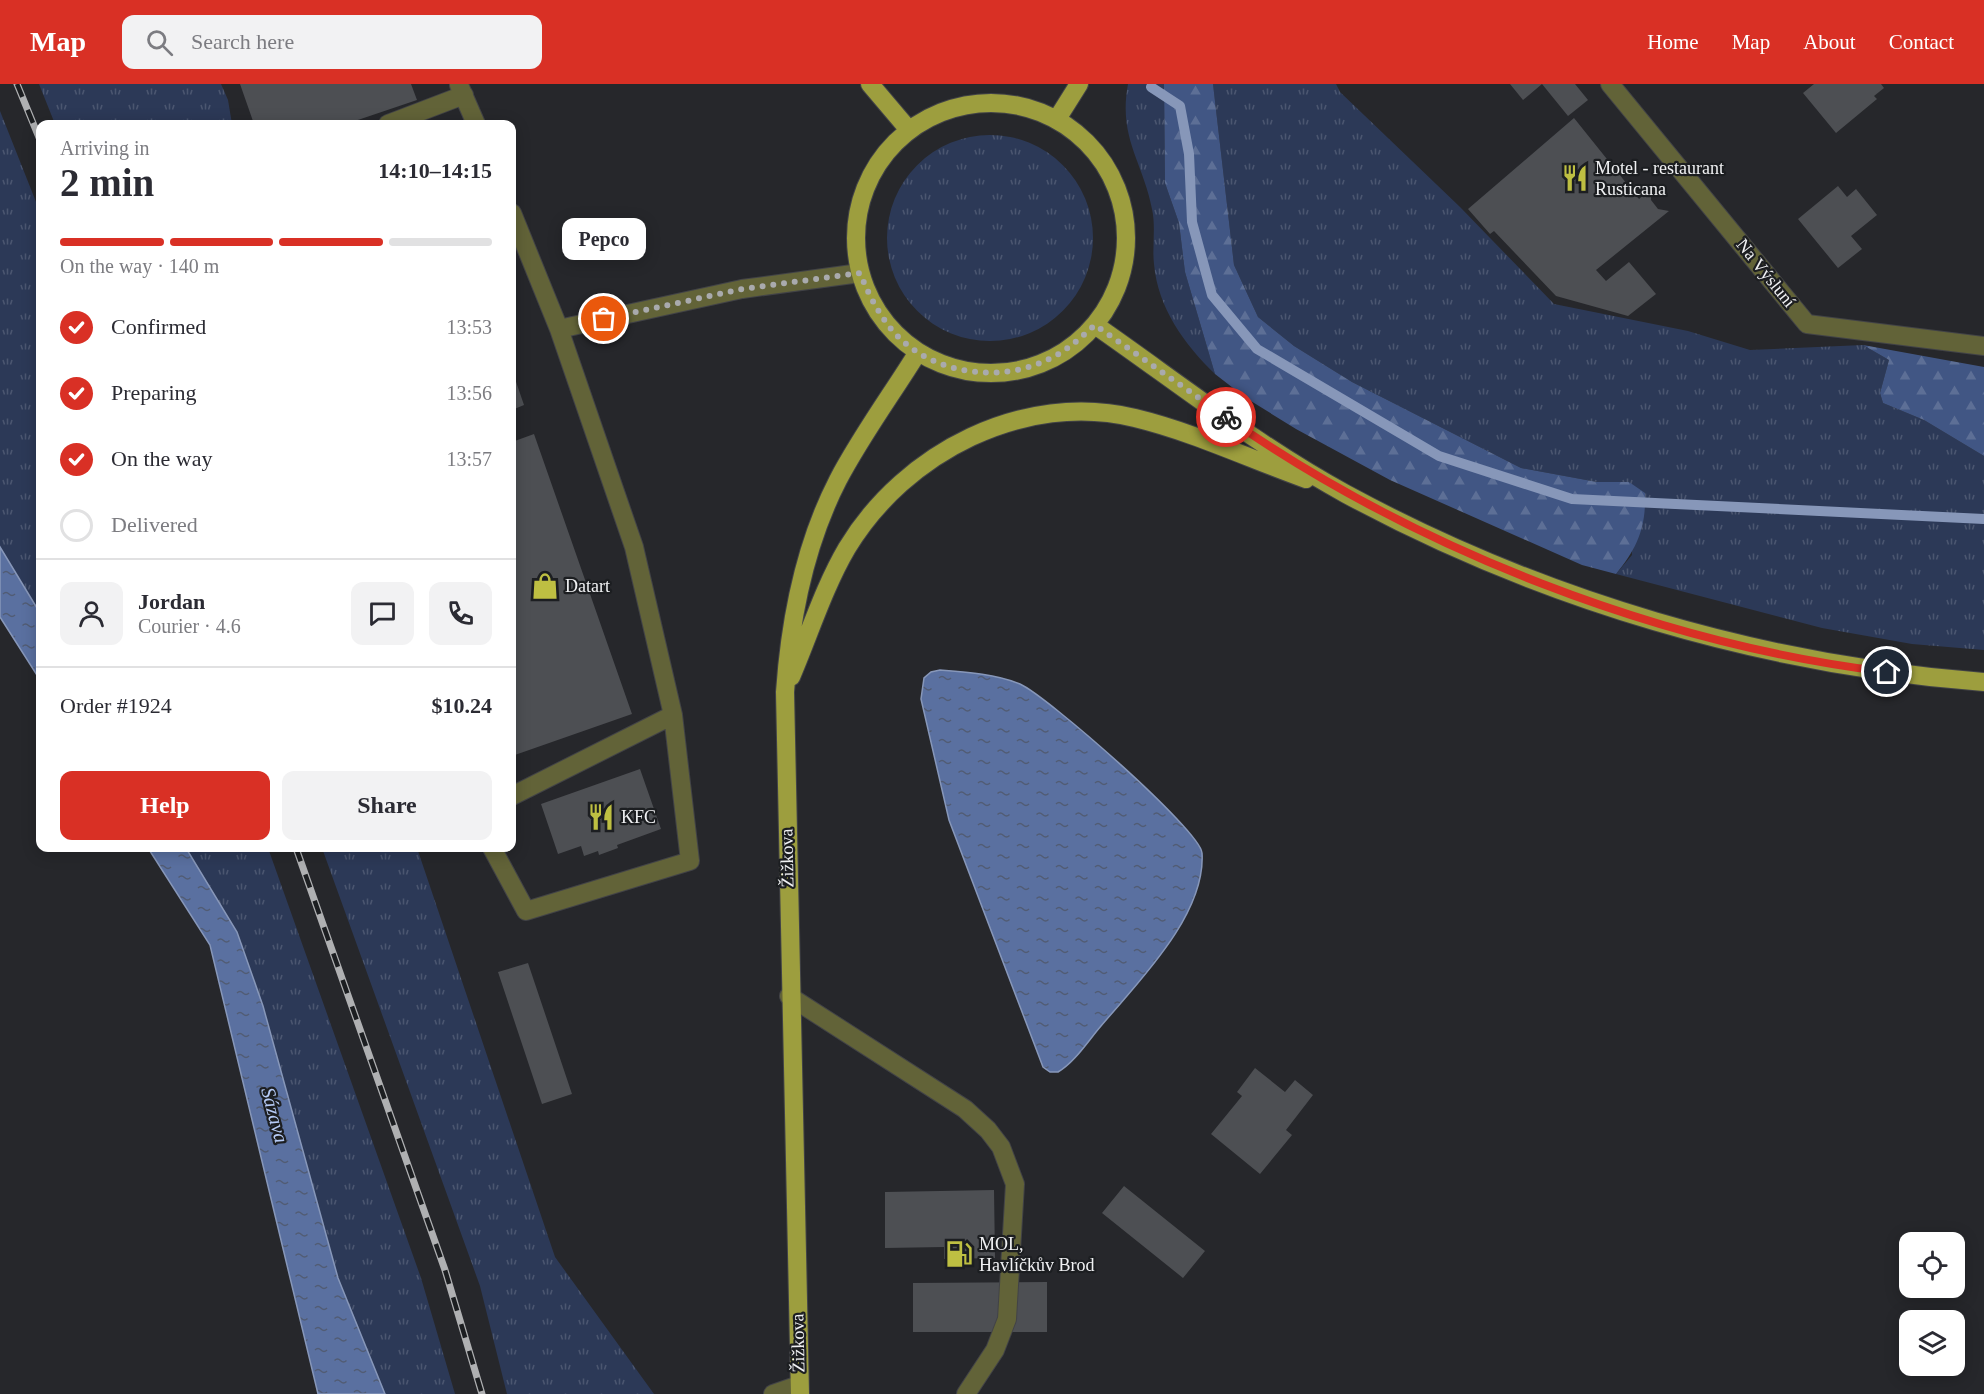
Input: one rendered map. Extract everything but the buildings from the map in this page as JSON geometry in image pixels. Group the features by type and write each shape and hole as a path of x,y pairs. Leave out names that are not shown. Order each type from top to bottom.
{"main road":[{"path":"870,84 909,130"},
{"path":"1057,119 1079,84"},
{"path":"982,102 1021,105 1057,119 1079,134 1097,153 1112,175 1122,200 1126,226 1126,252 1120,278 1110,303 1095,325 1074,344 1051,359 1025,369 998,373 970,371 943,364 918,352 892,331 873,304 860,273 855,241 858,209 869,179 886,152 909,130 943,111 982,102"},
{"path":"1095,325 1261,441 1346,494"},
{"name":"Žižkova","path":"800,1389 789,996 785,692 788,654 796,603 818,524 838,480 918,352"},
{"path":"785,692 846,549 877,506 922,466 970,437 1016,420 1077,411 1135,418 1346,494 1473,554 1608,607 1654,621 1773,652 1848,667 1984,682"}],"street":[{"name":"Na Výsluní","path":"1610,84 1807,324 1984,346"},
{"path":"396,120 462,89 474,120"},
{"path":"494,852 526,911 690,861 673,715 634,547 559,329 516,223"},
{"path":"559,329 742,289 860,273"},
{"path":"516,794 673,715"},
{"path":"789,996 965,1109 988,1130 1001,1147 1015,1184 1007,1319 995,1350 966,1394"},
{"path":"773,1394 800,1389"}],"green space":[{"path":"39,84 221,84 228,100 231,120 53,120"},
{"path":"1128,84 1164,84 1165,183 1179,223 1185,272 1215,374 1183,338 1174,324 1156,280 1152,209 1126,120"},
{"path":"1164,84 1213,84 1234,265 1258,317 1294,346 1352,382 1521,468 1597,482 1629,482 1645,493 1644,516 1639,536 1630,555 1616,574 1582,565 1390,480 1296,429 1246,398 1215,374 1185,272 1179,223 1165,183"},
{"path":"1213,84 1336,84 1340,92 1460,207 1554,304 1688,331 1750,350 1863,345 1889,360 1880,393 1883,403 1924,420 1984,456 1984,650 1912,644 1822,628 1616,574 1632,555 1630,482 1597,482 1521,468 1352,382 1294,346 1258,317 1234,265"},
{"path":"0,111 36,202 36,606 0,547"},
{"path":"990,135 1010,137 1029,143 1063,165 1085,199 1091,218 1093,238 1091,258 1085,277 1063,311 1029,333 1010,339 990,341 970,339 951,333 917,311 895,277 889,258 887,238 889,218 895,199 917,165 951,143 970,137"},
{"path":"1863,345 1984,367 1984,456 1924,420 1883,403 1880,393 1889,360"},
{"path":"188,852 269,852 421,1278 455,1394 385,1394 338,1278 263,1006 237,932"},
{"path":"323,852 418,852 555,1257 654,1394 507,1394 480,1286"}],"water":[{"path":"0,547 36,606 36,674 0,617"},
{"path":"940,670 1001,678 1020,684 1035,694 1060,712 1151,793 1195,840 1202,853 1200,876 1193,900 1167,946 1081,1051 1058,1072 1050,1072 1043,1067 949,820 921,699 924,678 931,672"},
{"name":"Sázava","path":"151,852 188,852 237,932 263,1006 338,1278 385,1394 318,1394 210,945"}],"waterway":[{"path":"1151,87 1180,106 1189,154 1192,222 1212,295 1257,349 1439,456 1572,499 1984,519"}],"railway":[{"path":"17,84 36,130"},
{"path":"297,852 445,1270 482,1394"}],"way so far":[{"path":"604,319 742,289 860,273 873,304 892,331 918,352 943,364 970,371 998,373 1025,369 1051,359 1074,344 1095,325 1226,417"}],"place":[{"name":"Motel - restaurant Rusticana","path":"1575,178"},
{"name":"Pepco","path":"604,319"},
{"name":"Datart","path":"545,586"},
{"name":"KFC","path":"601,817"},
{"name":"MOL, Havlíčkův Brod","path":"959,1254"}],"route":[{"path":"1226,417 1346,494 1408,525 1547,584 1608,607 1709,637 1848,667 1887,672"}]}
